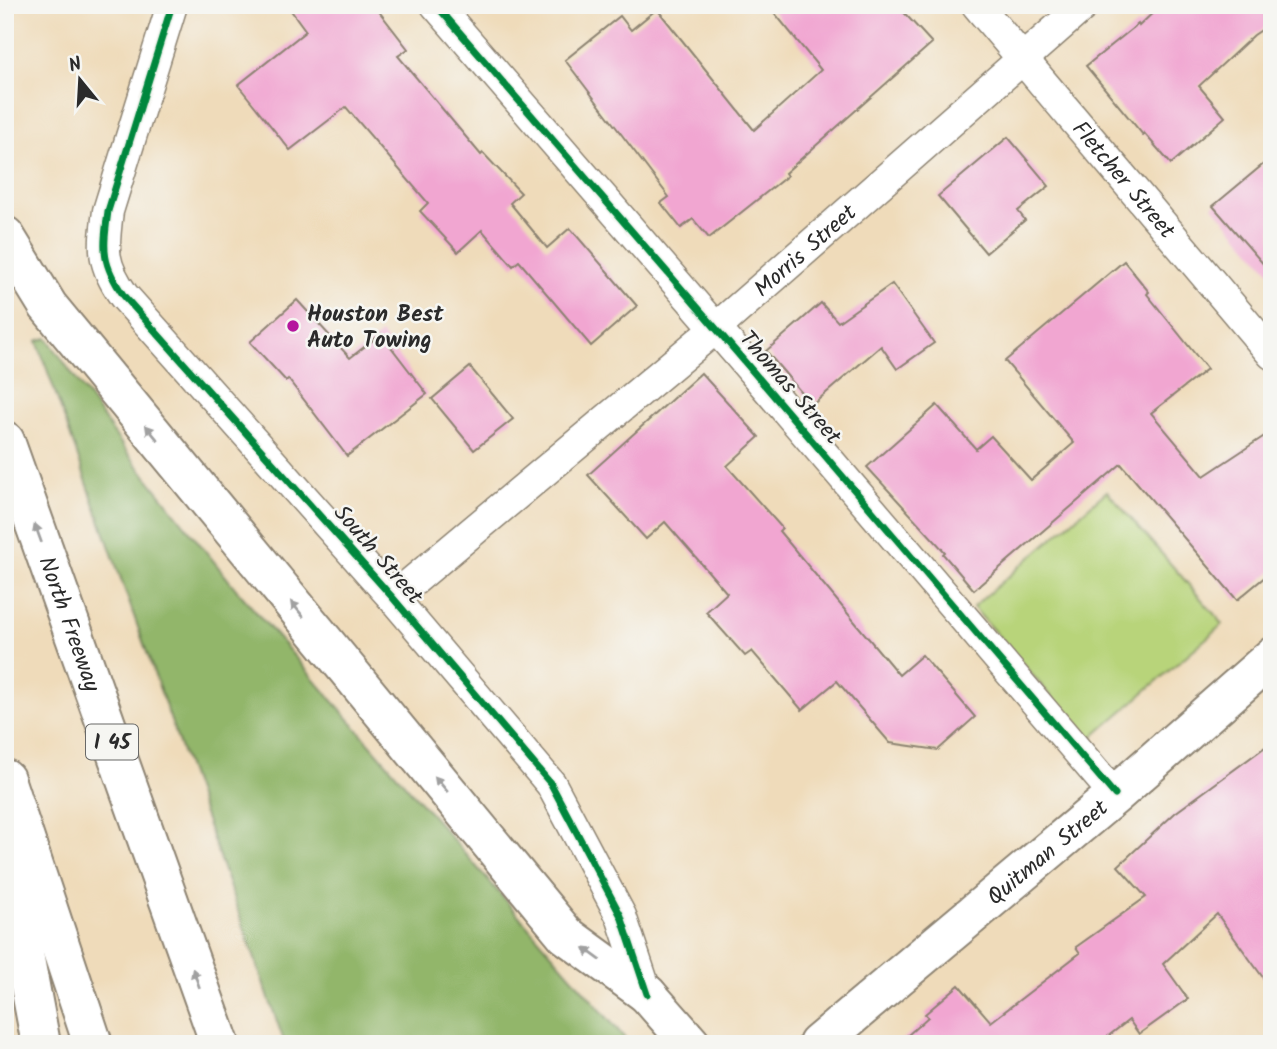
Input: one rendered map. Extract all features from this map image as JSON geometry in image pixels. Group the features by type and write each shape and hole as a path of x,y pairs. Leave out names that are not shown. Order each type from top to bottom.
{"main road":[{"path":"5,236 48,306 566,935 647,994"},
{"name":"North Freeway","path":"5,442 220,1044"},
{"name":"Quitman Street","path":"818,1044 1115,795 1272,657"},
{"path":"5,779 93,1044"},
{"path":"5,813 21,938 41,1044"},
{"name":"South Street","path":"647,994 691,1044"}],"street":[{"name":"South Street","path":"172,5 107,222 103,246 109,274 124,296 393,598 551,784 621,916 647,994"},
{"name":"Thomas Street","path":"436,5 1115,795"},
{"name":"Fletcher Street","path":"977,5 1272,354"},
{"name":"Morris Street","path":"393,598 716,328 1084,5"}],"green space":[{"path":"47,338 129,455 236,589 630,1044 285,1044 37,341"},
{"path":"1107,491 1223,624 1089,740 973,607"}],"building":[{"path":"287,5 374,5 408,49 398,56 481,155 483,153 521,193 510,203 547,248 570,228 637,306 591,346 519,261 513,266 482,230 458,252 420,211 428,203 346,107 290,150 238,85 306,31"},
{"path":"768,5 897,5 932,43 785,173 787,176 709,238 693,219 681,228 661,203 669,197 565,60 620,16 631,30 657,9 754,130 821,70"},
{"path":"1161,5 1272,5 1272,23 1254,35 1199,86 1225,117 1171,164 1144,133 1143,135 1086,66 1138,24 1139,26"},
{"path":"1008,137 1049,186 1018,211 1025,220 986,253 938,196"},
{"path":"1272,157 1272,274 1213,206"},
{"path":"1124,261 1207,369 1151,413 1204,476 1272,431 1272,571 1237,600 1121,464 974,590 943,554 945,552 867,467 937,405 976,449 991,436 1031,480 1074,443 1005,361"},
{"path":"892,284 934,343 897,369 881,346 812,405 766,351 821,303 838,322"},
{"path":"297,300 350,358 381,334 427,394 347,456 288,379 286,381 250,342"},
{"path":"470,367 513,419 474,450 432,399"},
{"path":"701,373 759,437 727,466 782,528 779,531 899,675 922,655 975,717 938,750 890,743 837,681 802,710 752,651 745,656 706,612 727,593 665,522 646,539 588,475"},
{"path":"1272,742 1272,990 1217,914 1163,964 1188,999 1139,1034 1129,1020 1098,1044 898,1044 928,1017 925,1014 959,985 991,1022 1080,953 1076,947 1146,897 1118,866 1175,813"}],"cycle path":[{"path":"172,5 108,211 105,246 111,274 124,296 393,598 551,784 621,916 647,994"},
{"path":"436,5 1115,795"}],"place":[{"name":"Houston Best Auto Towing","path":"293,326"}]}
